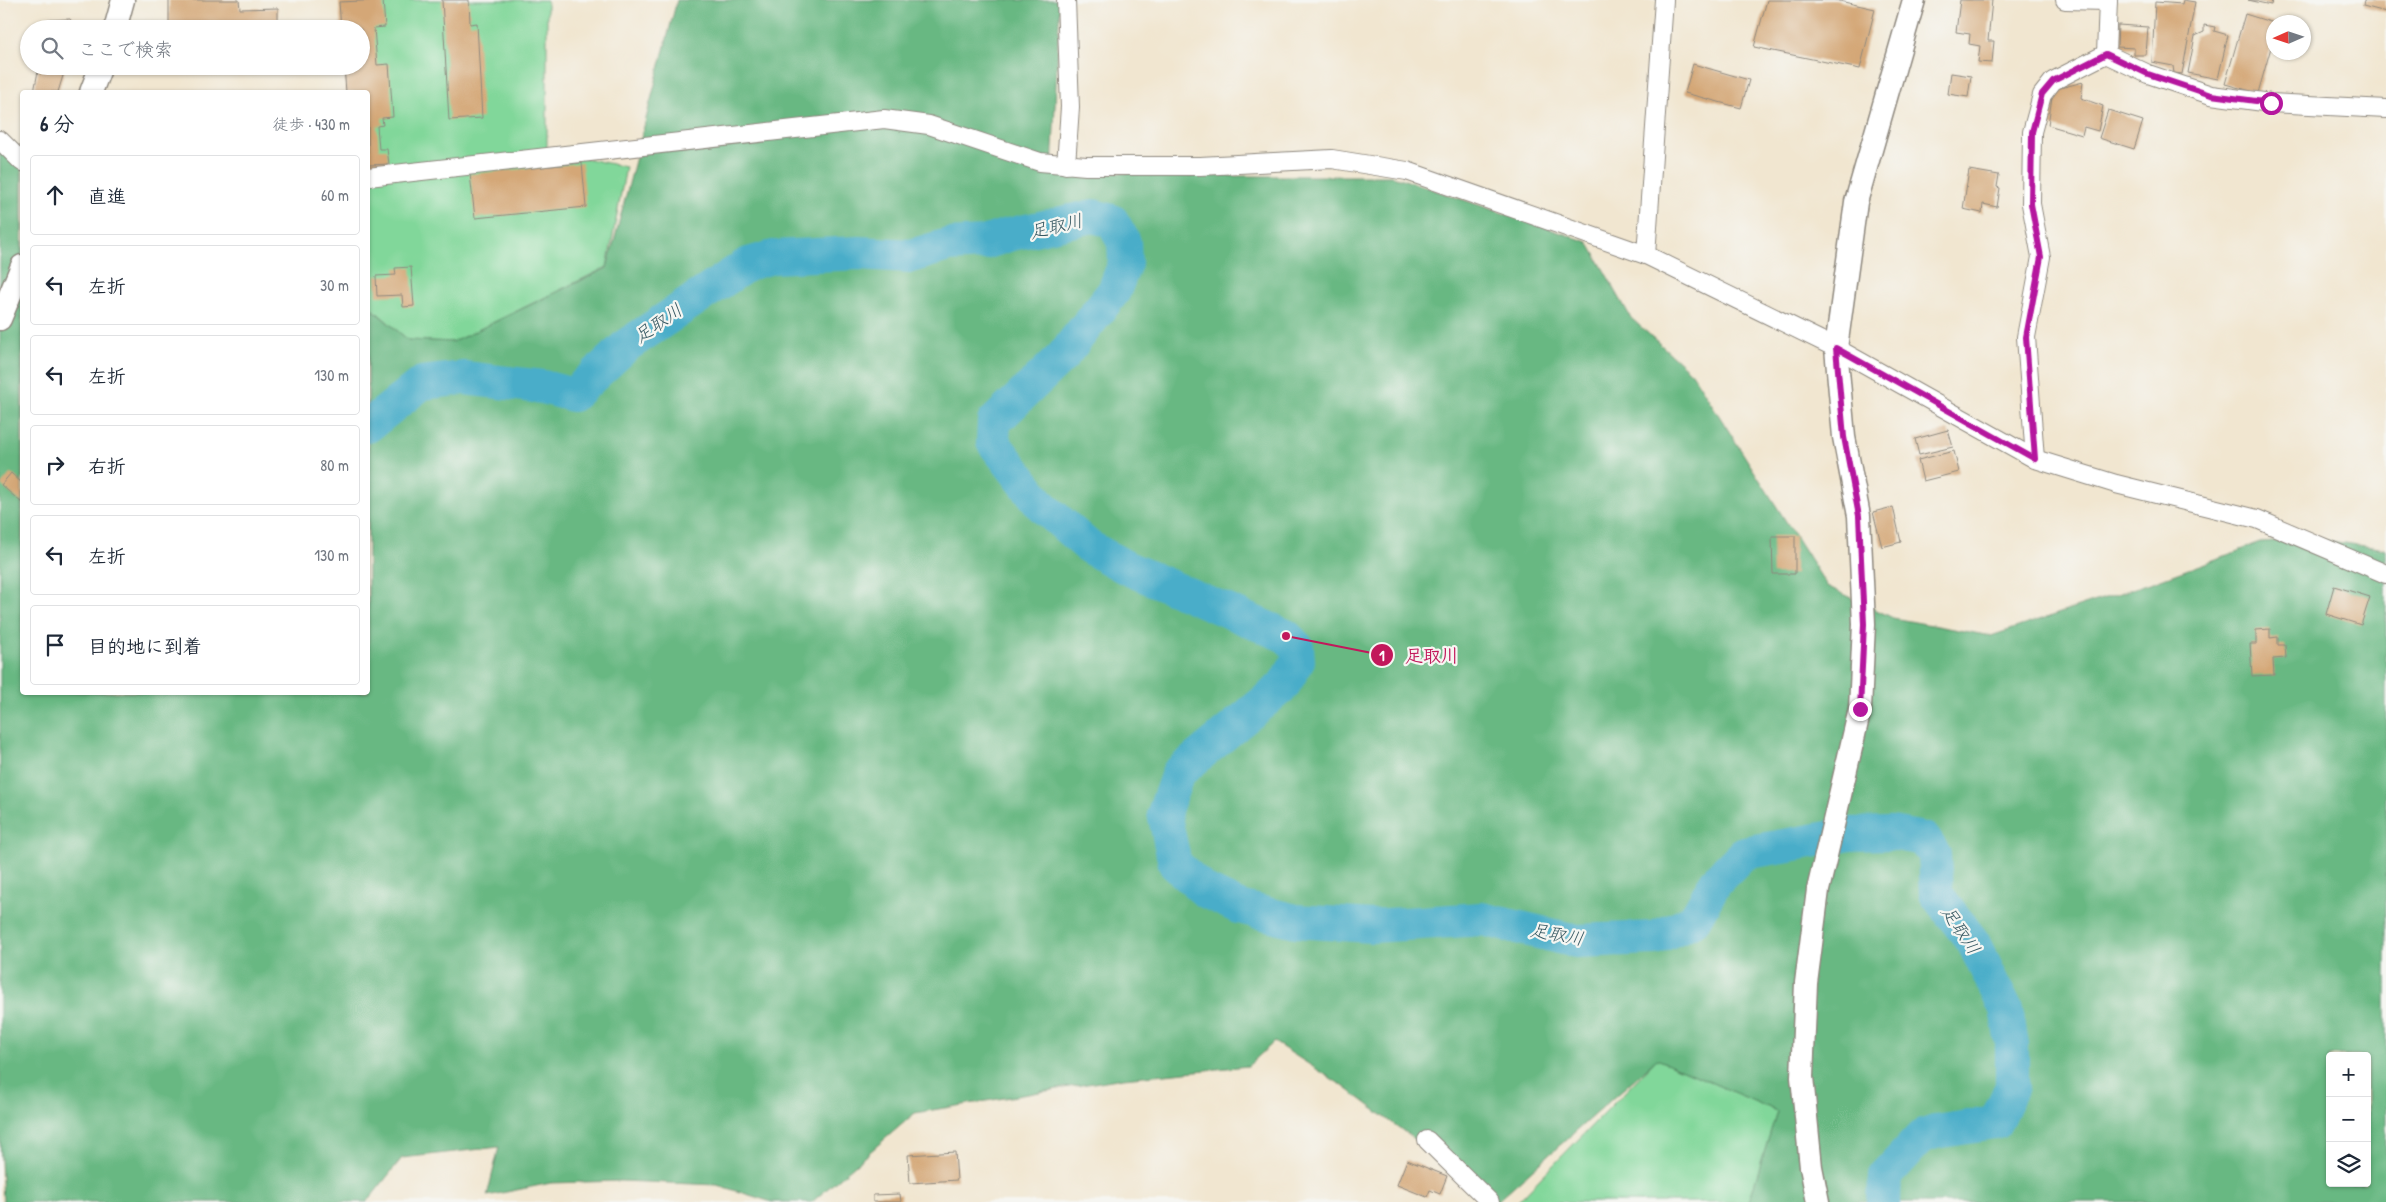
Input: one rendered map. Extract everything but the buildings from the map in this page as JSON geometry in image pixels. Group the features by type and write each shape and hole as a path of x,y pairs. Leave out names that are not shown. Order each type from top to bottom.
{"street":[{"path":"118,20 123,0"},
{"path":"1066,0 1070,107 1066,165"},
{"path":"1646,256 1664,0"},
{"path":"1818,1202 1811,1167 1802,1077 1806,983 1818,890 1860,709 1864,624 1859,516 1844,437 1836,348 1856,202 1914,0"},
{"path":"2065,0 2108,0 2106,54"},
{"path":"2035,459 2026,337 2041,257 2031,204 2032,132 2042,94 2053,81 2106,54"},
{"path":"2106,54 2148,74 2211,95 2271,103 2386,110"},
{"path":"92,90 98,75"},
{"path":"370,176 884,118 929,125 1040,162 1066,165 1200,166 1332,158 1407,170 1646,256 1836,348 2035,459 2116,484 2257,519 2386,574"},
{"path":"0,140 20,160"},
{"path":"0,318 20,271"},
{"path":"1428,1140 1490,1202"}],"green space":[{"path":"347,0 547,0 547,150 626,167 607,267 453,342 408,340 370,308 370,90 353,90 352,75 370,75 370,20 348,20"},
{"path":"677,0 1060,0 1052,170 1184,176 1393,176 1588,242 1631,318 1692,373 1827,586 1893,618 1991,636 2150,583 2260,543 2316,539 2386,549 2386,1202 1749,1202 1777,1111 1657,1059 1497,1201 1343,1086 1274,1042 1248,1066 1123,1078 915,1113 812,1202 772,1202 717,1185 621,1181 551,1183 487,1196 499,1147 402,1158 367,1202 3,1202 0,1136 0,142 20,157 20,695 370,695 370,308 408,340 453,342 607,268"},
{"path":"1657,1059 1777,1111 1749,1202 1517,1202"}],"waterway":[{"name":"足取川","path":"370,424 422,383 464,378 543,387 573,395 627,345 748,264 773,257 859,253 911,256 948,245 984,243 1008,235 1093,216 1112,221 1124,242 1125,263 1114,291 1062,357 994,422 993,442 1042,506 1089,547 1127,568 1286,636 1297,647 1298,661 1283,686 1178,773 1164,813 1175,864 1205,891 1239,907 1296,921 1372,926 1482,919 1576,941 1655,938 1694,920 1716,881 1744,853 1850,834 1891,833 1924,839 1934,854 1936,894 1973,942 2006,1009 2012,1044 2012,1086 1995,1123 1935,1132 1921,1137 1885,1176 1884,1202"}],"place":[{"name":"足取川","path":"1286,636"}],"route":[{"path":"1860,709 1864,624 1859,516 1844,437 1836,348 2035,459 2026,337 2041,257 2031,204 2032,132 2042,94 2053,81 2106,54 2148,74 2211,95 2271,103"}]}
